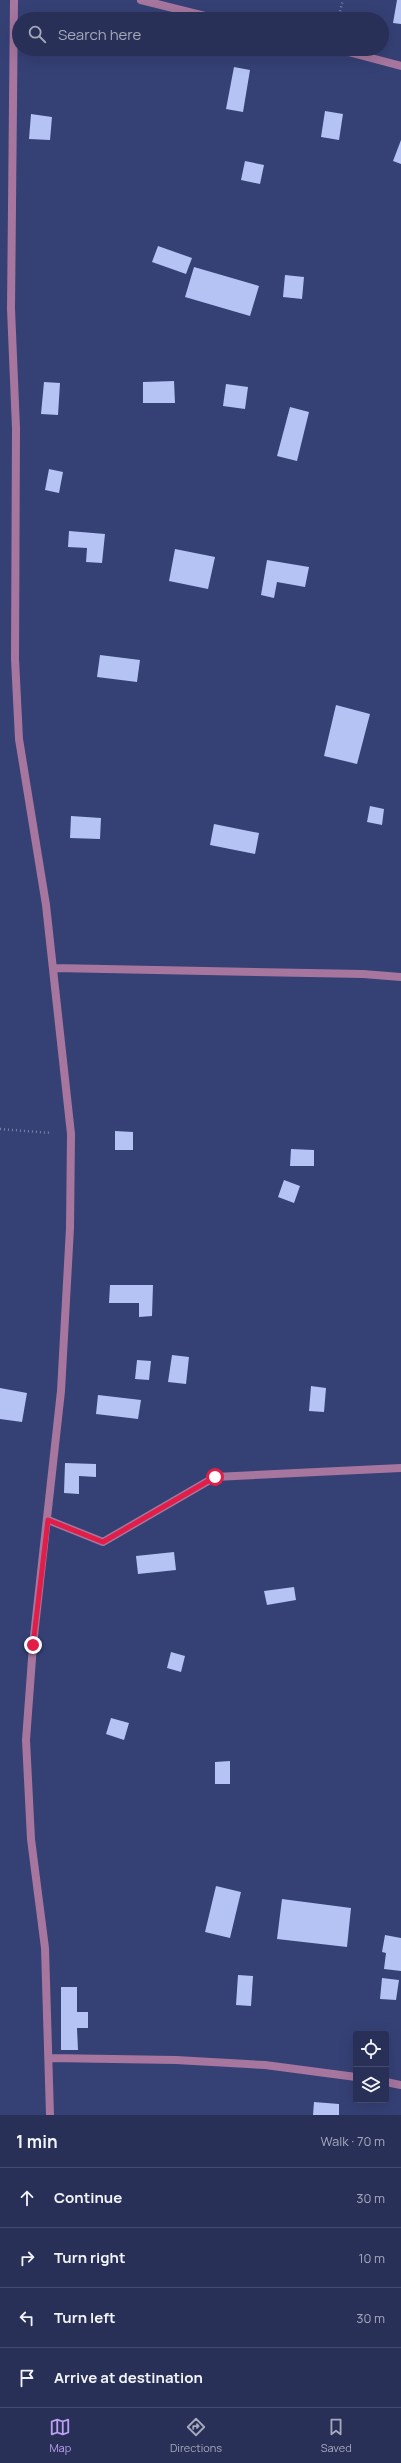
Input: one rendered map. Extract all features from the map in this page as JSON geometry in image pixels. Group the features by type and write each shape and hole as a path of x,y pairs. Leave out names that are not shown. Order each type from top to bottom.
{"street":[{"path":"14,0 14,12"},
{"path":"140,0 189,12"},
{"path":"13,56 11,309 16,428 15,659 19,739 46,905 71,1134 70,1228 61,1391 48,1520 33,1645 26,1740 31,1839 45,1948 50,2058 50,2115"},
{"path":"363,56 401,66"},
{"path":"54,968 363,974 401,977"},
{"path":"48,1520 103,1542 215,1477 401,1468"},
{"path":"50,2058 176,2060 258,2065 353,2077"},
{"path":"389,2082 401,2084"}],"path":[{"path":"340,12 343,0"},
{"path":"0,1129 71,1134"}],"building":[{"path":"397,0 401,0 401,24 393,23"},
{"path":"234,67 250,70 243,112 226,109"},
{"path":"325,111 343,114 339,140 321,137"},
{"path":"31,114 52,117 50,140 29,139"},
{"path":"401,140 401,164 393,161"},
{"path":"245,161 264,165 260,184 241,180"},
{"path":"158,246 192,258 186,274 152,262"},
{"path":"194,267 259,286 250,316 185,297"},
{"path":"285,275 304,277 302,299 283,297"},
{"path":"174,381 175,403 143,403 143,382"},
{"path":"44,382 60,383 58,415 41,414"},
{"path":"226,384 248,387 245,409 223,406"},
{"path":"290,407 309,412 297,461 277,456"},
{"path":"49,469 63,472 59,493 45,490"},
{"path":"69,531 105,534 102,563 86,562 87,548 68,547"},
{"path":"175,549 215,557 208,589 169,581"},
{"path":"267,560 309,567 305,587 277,582 274,598 261,595"},
{"path":"100,655 140,660 137,682 97,677"},
{"path":"336,705 370,714 357,764 324,756"},
{"path":"370,806 384,809 382,825 367,822"},
{"path":"71,816 101,818 100,839 70,838"},
{"path":"214,824 259,833 255,854 210,845"},
{"path":"115,1131 133,1132 133,1150 115,1150"},
{"path":"291,1149 314,1150 314,1166 290,1166"},
{"path":"284,1180 300,1186 294,1203 278,1197"},
{"path":"110,1285 153,1285 152,1316 139,1317 139,1303 109,1303"},
{"path":"172,1355 189,1357 186,1384 168,1382"},
{"path":"137,1360 151,1361 149,1380 135,1379"},
{"path":"311,1386 326,1388 324,1412 309,1411"},
{"path":"0,1388 27,1393 22,1422 0,1419"},
{"path":"98,1395 141,1400 138,1419 96,1414"},
{"path":"65,1463 96,1464 96,1477 79,1476 79,1494 64,1493"},
{"path":"174,1552 176,1570 138,1574 136,1556"},
{"path":"294,1587 296,1600 267,1605 264,1591"},
{"path":"171,1652 185,1656 181,1672 167,1668"},
{"path":"111,1718 129,1723 124,1740 106,1734"},
{"path":"230,1761 230,1784 215,1784 215,1762"},
{"path":"216,1886 241,1892 230,1938 205,1932"},
{"path":"282,1899 351,1908 347,1947 277,1939"},
{"path":"385,1935 401,1938 401,1971 384,1969 386,1953 382,1952"},
{"path":"238,1975 253,1976 251,2006 236,2005"},
{"path":"382,1978 399,1980 396,2000 380,1999"},
{"path":"61,1987 77,1987 77,2012 88,2012 88,2028 77,2028 78,2050 61,2050"},
{"path":"314,2102 339,2104 339,2115 313,2115"}],"route":[{"path":"33,1645 48,1520 103,1542 215,1477"}]}
